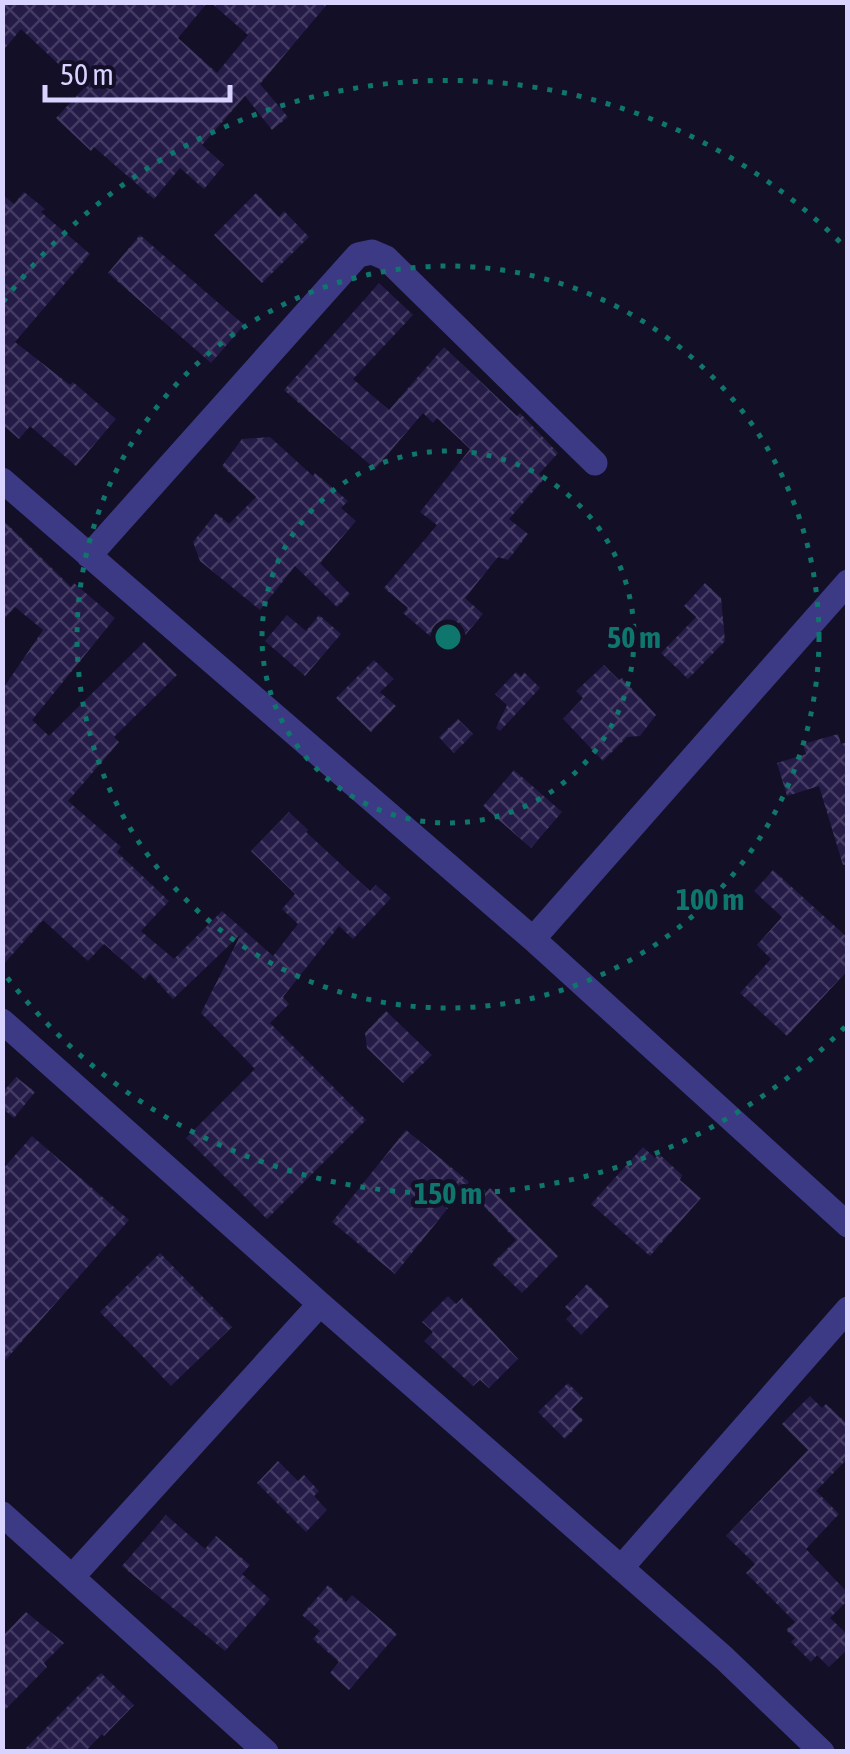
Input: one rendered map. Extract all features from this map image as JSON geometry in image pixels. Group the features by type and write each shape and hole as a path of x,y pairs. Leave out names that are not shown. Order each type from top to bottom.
{"street":[{"path":"89,556 358,254 372,252 386,258 595,463"},
{"path":"2,480 533,938 848,1225"},
{"path":"533,938 848,582"},
{"path":"2,1021 724,1658 822,1752"},
{"path":"73,1576 320,1304"},
{"path":"622,1568 848,1309"},
{"path":"2,1514 266,1752"}],"building":[{"path":"2,2 208,2 178,38 217,73 248,35 210,2 329,2 260,84 288,117 272,130 245,96 202,145 224,165 204,189 180,168 154,199 94,147 91,151 56,118 84,88 21,29 2,52"},
{"path":"24,192 90,254 15,342 70,385 73,382 116,419 76,466 30,426 19,439 2,424 2,194 14,204"},
{"path":"256,193 279,217 284,211 309,237 262,283 214,235"},
{"path":"140,235 244,325 211,363 108,273"},
{"path":"379,283 413,315 353,379 389,410 444,347 517,416 520,413 558,453 539,474 544,479 509,519 528,534 508,560 498,557 465,598 483,614 450,653 403,613 408,608 384,588 437,525 420,512 470,449 437,418 433,423 423,413 375,469 284,390"},
{"path":"270,437 348,501 341,508 356,521 320,563 350,594 337,607 295,566 260,610 200,561 193,542 216,513 229,524 256,497 222,466 242,439"},
{"path":"2,519 71,587 74,583 115,618 32,720 49,736 144,642 177,675 114,737 119,742 68,801 121,847 117,852 169,901 141,931 174,959 222,911 273,956 298,924 282,909 295,894 251,851 289,812 370,891 376,885 391,898 353,939 339,926 283,997 289,1004 270,1023 366,1120 267,1219 186,1138 255,1069 201,1013 241,934 173,999 150,974 145,980 104,944 88,961 43,920 2,966 2,690 43,630 15,607 2,621"},
{"path":"705,583 721,598 725,641 688,679 661,653 696,617 684,606"},
{"path":"287,615 306,631 319,615 341,634 305,676 265,641"},
{"path":"374,660 394,679 380,692 396,706 371,732 336,698"},
{"path":"604,665 619,680 622,678 656,715 640,736 627,737 603,761 563,719 583,698 576,691"},
{"path":"516,672 521,677 524,672 540,688 500,731 496,728 507,705 495,694"},
{"path":"458,719 473,734 454,753 439,737"},
{"path":"838,734 841,744 848,742 848,864 843,865 819,786 787,796 777,763 806,754 803,744"},
{"path":"514,770 562,812 531,848 483,806"},
{"path":"773,870 848,938 848,970 787,1036 740,993 771,959 757,945 782,917 754,891"},
{"path":"386,1011 432,1055 403,1083 367,1048 365,1033"},
{"path":"16,1077 35,1092 14,1118 2,1108 2,1093"},
{"path":"406,1130 469,1182 395,1274 332,1222"},
{"path":"32,1136 129,1220 2,1364 2,1170"},
{"path":"643,1147 655,1158 659,1154 701,1198 650,1256 591,1204"},
{"path":"490,1188 558,1256 522,1293 492,1264 516,1240 478,1200"},
{"path":"160,1253 232,1327 171,1386 100,1312"},
{"path":"587,1284 609,1306 581,1335 566,1319 572,1313 565,1307"},
{"path":"448,1296 456,1304 462,1298 518,1359 489,1388 480,1380 473,1386 424,1341 433,1332 422,1322"},
{"path":"568,1383 583,1398 572,1409 583,1420 565,1439 538,1412"},
{"path":"810,1396 822,1408 826,1404 848,1425 848,1458 816,1491 839,1514 806,1549 848,1593 848,1600 830,1618 848,1635 848,1649 829,1667 817,1655 811,1662 791,1642 795,1638 786,1630 795,1622 746,1573 755,1564 726,1536 808,1450 782,1424"},
{"path":"278,1461 298,1481 304,1475 319,1491 314,1496 327,1510 306,1532 257,1483"},
{"path":"166,1515 205,1549 216,1536 250,1565 242,1574 270,1599 225,1651 122,1566"},
{"path":"328,1585 346,1602 352,1595 397,1634 349,1690 330,1673 339,1662 313,1639 320,1631 302,1615"},
{"path":"26,1612 64,1643 44,1663 47,1667 2,1713 2,1637"},
{"path":"101,1673 134,1705 104,1736 85,1752 22,1752"}]}
